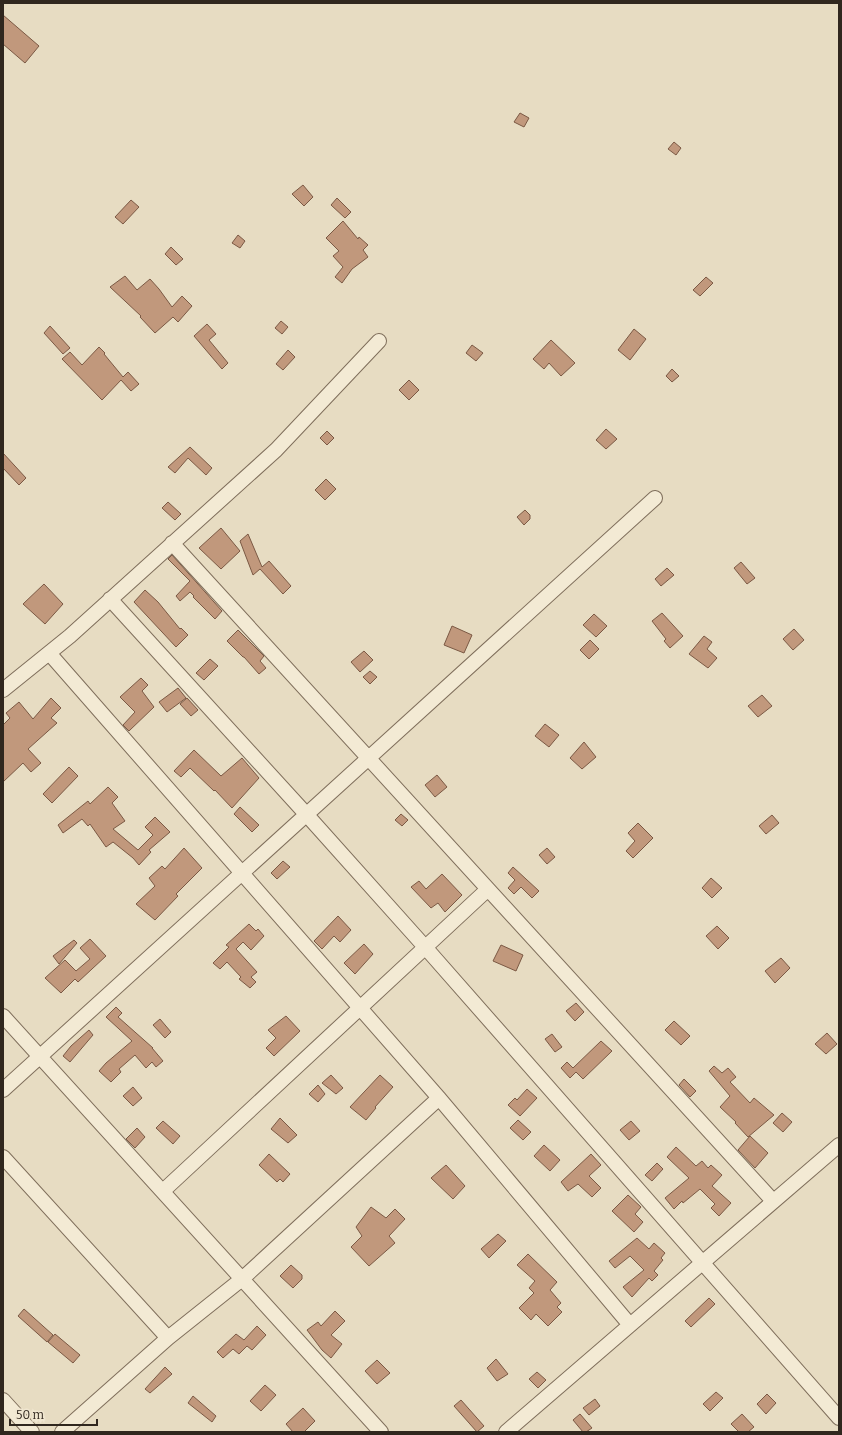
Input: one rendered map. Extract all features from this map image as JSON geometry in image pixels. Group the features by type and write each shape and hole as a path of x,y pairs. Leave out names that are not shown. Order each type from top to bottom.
{"street":[{"path":"3,690 70,636 276,450 379,341"},
{"path":"3,1090 655,498"},
{"path":"172,543 773,1201"},
{"path":"110,599 425,947 839,1418"},
{"path":"49,653 439,1098 630,1325"},
{"path":"163,1191 488,889"},
{"path":"3,1016 381,1432"},
{"path":"62,1432 168,1338 242,1279 439,1098"},
{"path":"506,1432 839,1145"},
{"path":"3,1157 168,1338"},
{"path":"3,1400 32,1432"}],"building":[{"path":"3,15 39,46 25,63 3,44"},
{"path":"520,113 529,118 524,127 514,122"},
{"path":"674,142 681,148 676,155 668,149"},
{"path":"303,185 313,197 304,206 292,194"},
{"path":"337,198 351,212 345,218 331,205"},
{"path":"131,200 139,207 123,224 115,217"},
{"path":"343,221 358,239 359,237 368,245 363,250 368,257 352,269 342,283 335,277 343,267 333,256 339,251 326,238"},
{"path":"238,235 245,241 240,248 232,243"},
{"path":"171,247 183,259 176,265 165,254"},
{"path":"125,276 137,290 150,279 172,307 182,296 192,306 178,322 173,317 155,333 140,317 141,316 110,287"},
{"path":"706,277 713,283 700,296 693,290"},
{"path":"281,321 288,327 282,334 275,328"},
{"path":"207,324 216,334 209,340 228,363 222,369 194,336"},
{"path":"50,326 70,348 63,354 44,333"},
{"path":"634,329 646,339 630,360 618,350"},
{"path":"551,340 575,363 561,376 549,363 544,369 533,359"},
{"path":"472,345 483,353 476,361 466,353"},
{"path":"99,347 123,377 128,372 139,384 131,391 121,380 102,400 62,359 70,352 82,365"},
{"path":"288,350 295,357 283,370 276,364"},
{"path":"672,369 679,376 672,382 666,376"},
{"path":"409,380 419,390 409,400 399,390"},
{"path":"606,429 617,439 606,449 596,440"},
{"path":"327,431 334,438 327,445 320,438"},
{"path":"190,447 212,468 206,475 188,458 175,473 168,467"},
{"path":"3,453 26,478 19,485 3,468"},
{"path":"326,479 336,489 325,500 315,490"},
{"path":"168,502 181,514 175,520 162,508"},
{"path":"525,510 530,515 530,519 524,525 517,517"},
{"path":"221,528 240,551 221,569 199,548"},
{"path":"248,534 262,567 269,561 291,586 283,594 260,569 253,575 240,541"},
{"path":"172,555 222,611 215,619 190,592 180,601 176,596 190,581 168,559"},
{"path":"741,562 755,578 747,584 734,568"},
{"path":"667,568 674,575 661,586 655,579"},
{"path":"44,584 63,604 45,624 23,604"},
{"path":"145,590 158,602 180,629 181,628 188,635 176,647 134,602"},
{"path":"662,613 683,636 670,648 664,641 666,639 652,621"},
{"path":"594,614 607,626 596,637 583,625"},
{"path":"452,626 472,635 464,653 444,645"},
{"path":"794,629 804,640 793,650 783,639"},
{"path":"238,630 264,656 260,661 266,668 259,674 227,641"},
{"path":"704,636 712,642 707,649 717,658 708,668 689,654"},
{"path":"590,640 599,649 589,659 580,650"},
{"path":"364,651 373,660 360,672 351,662"},
{"path":"210,659 218,666 204,680 196,673"},
{"path":"370,671 377,677 370,684 363,677"},
{"path":"141,678 148,685 142,691 154,707 129,731 123,725 135,712 120,697"},
{"path":"178,688 186,698 167,712 159,702"},
{"path":"762,695 772,706 758,717 748,706"},
{"path":"51,698 61,708 51,718 57,723 28,749 41,763 31,772 23,763 3,782 3,725 10,718 6,713 19,702 33,719"},
{"path":"187,698 198,710 191,716 180,704"},
{"path":"545,724 559,735 549,747 535,736"},
{"path":"584,742 596,757 582,769 570,758"},
{"path":"194,750 221,776 242,758 259,778 232,808 215,790 214,791 190,768 181,777 174,771"},
{"path":"69,767 78,776 52,803 43,794"},
{"path":"437,775 447,787 435,797 425,785"},
{"path":"108,787 118,797 112,803 125,821 113,829 138,850 153,835 145,827 155,817 170,832 149,850 151,852 139,865 133,858 113,842 106,847 90,824 88,826 82,819 63,833 58,825 88,801 90,804"},
{"path":"240,807 259,825 252,832 234,814"},
{"path":"401,814 408,820 402,826 395,820"},
{"path":"772,815 779,823 766,834 759,826"},
{"path":"638,823 653,838 633,858 626,851 635,841 628,833"},
{"path":"184,848 202,868 176,894 178,896 155,920 136,904 155,886 149,878 162,866 165,869"},
{"path":"547,848 555,857 547,864 539,855"},
{"path":"283,861 290,867 277,879 271,873"},
{"path":"513,867 539,891 532,898 521,887 514,894 508,888 515,880 508,873"},
{"path":"442,874 462,895 445,912 438,903 431,908 411,887 419,881 426,889"},
{"path":"711,878 722,888 712,898 702,888"},
{"path":"338,916 351,930 340,942 334,936 322,949 314,941"},
{"path":"249,924 256,931 258,929 264,936 251,950 243,942 236,949 257,972 251,977 256,982 250,988 239,979 241,977 227,962 220,969 213,963 229,947 226,945"},
{"path":"717,926 729,938 718,949 706,936"},
{"path":"90,939 106,956 78,982 75,979 61,993 45,978 65,960 76,971 90,959 80,948"},
{"path":"74,940 77,943 59,964 53,956"},
{"path":"364,944 373,954 355,974 344,963"},
{"path":"501,945 523,955 516,971 493,961"},
{"path":"781,958 790,968 775,983 765,971"},
{"path":"576,1003 584,1012 575,1021 566,1011"},
{"path":"116,1007 122,1013 118,1017 153,1048 163,1061 156,1067 152,1062 146,1068 135,1055 119,1069 121,1072 111,1082 99,1071 106,1063 132,1041 106,1017"},
{"path":"286,1016 300,1031 274,1056 266,1048 276,1038 268,1030"},
{"path":"160,1019 171,1032 165,1038 153,1025"},
{"path":"674,1021 690,1036 681,1045 665,1030"},
{"path":"89,1030 93,1035 70,1062 63,1056 71,1046"},
{"path":"827,1033 837,1044 826,1054 815,1044"},
{"path":"552,1034 562,1047 555,1052 545,1039"},
{"path":"601,1041 612,1051 583,1079 576,1072 570,1078 561,1068 567,1062 573,1068"},
{"path":"714,1066 722,1073 728,1068 736,1077 730,1082 750,1103 754,1098 774,1115 748,1137 735,1123 736,1122 720,1107 730,1096 709,1071"},
{"path":"331,1075 343,1088 336,1094 322,1083"},
{"path":"380,1075 393,1087 375,1107 376,1108 366,1120 350,1107"},
{"path":"684,1079 696,1091 690,1097 679,1085"},
{"path":"318,1085 325,1094 318,1102 309,1094"},
{"path":"133,1087 142,1098 133,1106 123,1096"},
{"path":"527,1089 537,1098 520,1116 508,1105 515,1098 517,1100"},
{"path":"782,1113 792,1122 783,1132 773,1123"},
{"path":"280,1118 297,1135 288,1143 271,1129"},
{"path":"518,1120 531,1132 523,1140 510,1128"},
{"path":"163,1121 180,1136 173,1144 156,1128"},
{"path":"631,1121 640,1131 629,1140 620,1130"},
{"path":"137,1128 145,1137 135,1148 126,1139"},
{"path":"750,1136 768,1153 755,1168 738,1150"},
{"path":"544,1145 560,1160 550,1171 534,1156"},
{"path":"676,1147 696,1166 702,1161 708,1168 711,1165 722,1175 712,1186 731,1203 719,1216 711,1208 715,1204 700,1189 683,1203 682,1201 674,1209 665,1198 689,1178 667,1157"},
{"path":"269,1154 290,1174 283,1182 280,1179 277,1182 259,1165"},
{"path":"591,1154 601,1165 589,1176 601,1188 592,1197 578,1184 568,1191 561,1182"},
{"path":"657,1163 663,1169 652,1181 645,1175"},
{"path":"446,1165 465,1186 453,1199 431,1178"},
{"path":"628,1195 641,1207 635,1214 643,1222 634,1232 612,1211"},
{"path":"371,1207 386,1218 395,1209 405,1219 389,1236 395,1243 369,1266 351,1247 362,1236 356,1227"},
{"path":"498,1234 506,1241 489,1258 481,1249"},
{"path":"637,1238 649,1249 654,1243 665,1253 661,1258 663,1260 654,1271 658,1275 652,1281 649,1278 632,1297 623,1287 644,1270 630,1256 615,1268 609,1261"},
{"path":"528,1254 557,1282 550,1290 561,1303 557,1307 562,1312 548,1326 536,1314 531,1320 519,1308 534,1293 529,1288 535,1281 517,1265"},
{"path":"291,1265 302,1275 302,1279 293,1288 280,1276"},
{"path":"709,1298 715,1304 691,1327 685,1321"},
{"path":"24,1309 53,1335 47,1342 18,1316"},
{"path":"335,1311 345,1321 331,1335 342,1344 331,1358 322,1350 307,1330 318,1322 321,1326"},
{"path":"257,1326 266,1335 252,1350 247,1346 239,1354 233,1349 223,1358 217,1352 236,1334 244,1340"},
{"path":"55,1334 80,1355 73,1363 48,1342"},
{"path":"496,1359 508,1374 497,1381 487,1368"},
{"path":"377,1360 390,1373 377,1384 365,1371"},
{"path":"165,1367 172,1374 150,1393 145,1389"},
{"path":"537,1372 546,1380 538,1388 529,1379"},
{"path":"265,1385 276,1395 261,1411 250,1401"},
{"path":"716,1392 723,1398 710,1411 703,1404"},
{"path":"767,1394 776,1403 766,1414 757,1404"},
{"path":"193,1396 216,1416 212,1422 188,1403"},
{"path":"595,1399 600,1406 589,1415 583,1408"},
{"path":"461,1400 484,1426 477,1432 454,1406"},
{"path":"303,1408 315,1421 304,1432 293,1432 286,1424"},
{"path":"580,1414 592,1428 586,1432 583,1432 573,1420"},
{"path":"742,1414 754,1427 748,1432 739,1432 731,1424"}]}
